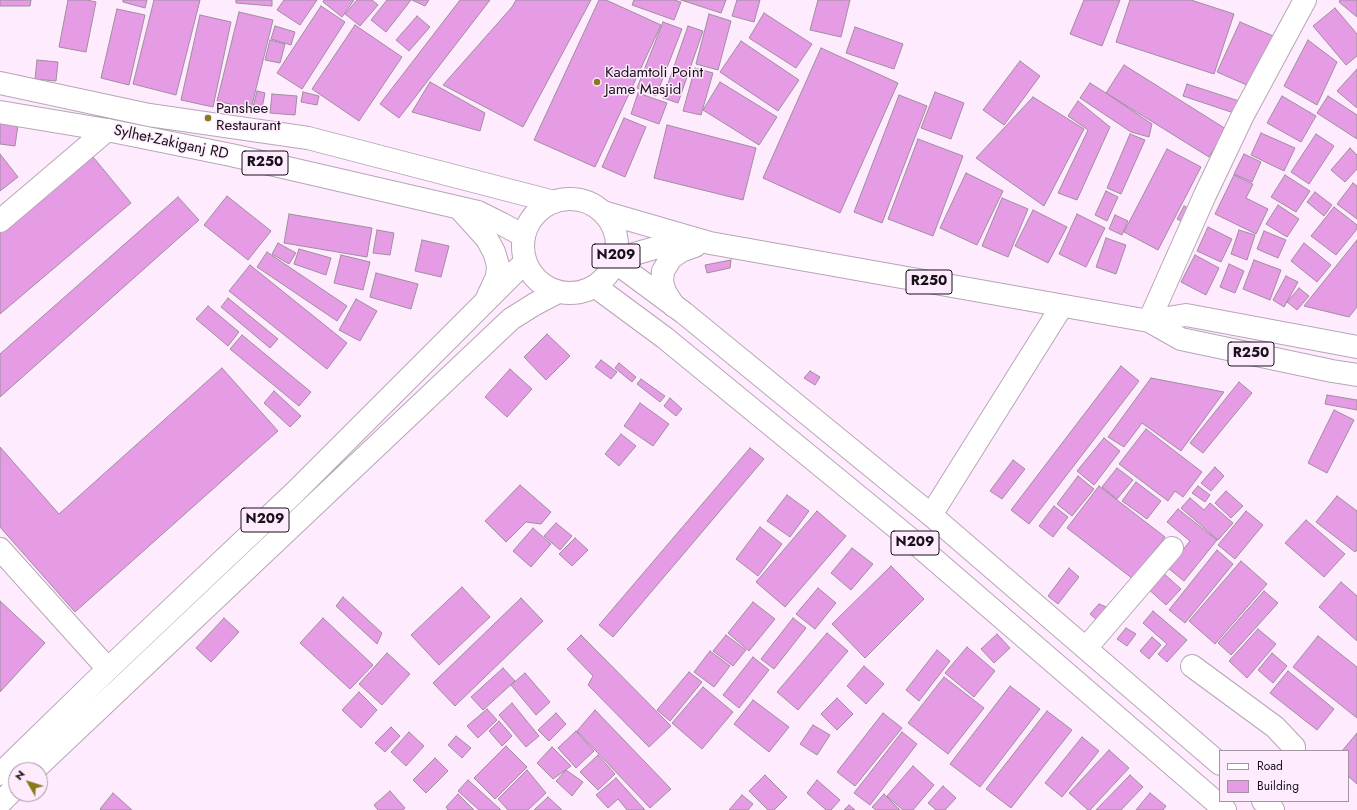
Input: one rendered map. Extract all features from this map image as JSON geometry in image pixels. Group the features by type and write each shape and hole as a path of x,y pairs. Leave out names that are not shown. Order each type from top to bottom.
{"main road":[{"path":"1149,321 1205,195 1243,115 1305,0"},
{"name":"R250","path":"0,83 149,115 308,138 554,202"},
{"name":"Sylhet-Zakiganj RD","path":"0,112 107,130 232,155 478,212 524,236"},
{"path":"0,221 107,130"},
{"name":"N209","path":"567,199 580,200 593,204 612,222 617,235 618,248 615,262 607,276 596,287 584,292 571,294 558,292 544,286 533,276 525,262 523,249 524,236 530,221 540,209 554,202 567,199"},
{"path":"459,208 487,239 494,252 498,265 497,277 489,295 481,307"},
{"name":"R250","path":"603,212 710,244 1149,321 1186,315 1357,347"},
{"path":"674,306 663,287 663,271 671,258 681,251 694,246 710,244"},
{"name":"R250","path":"615,262 627,256 670,245 710,244"},
{"name":"N209","path":"0,774 108,669 294,493 525,262"},
{"name":"N209","path":"615,262 674,306 931,515 1219,763"},
{"name":"N209","path":"596,287 665,338 914,542 1225,810"},
{"name":"N209","path":"42,762 511,319 558,292"},
{"path":"931,515 1062,306"},
{"name":"R250","path":"1149,321 1181,339 1357,375"},
{"path":"1086,648 1172,548"},
{"path":"0,550 108,669"},
{"path":"1192,666 1275,727 1294,747 1294,750"},
{"path":"0,803 8,796"}],"building":[{"path":"0,0 31,0 30,6 0,6"},
{"path":"68,0 87,0 96,2 86,52 59,47"},
{"path":"123,0 147,0 145,8 123,2"},
{"path":"154,0 200,0 176,95 133,84"},
{"path":"236,0 272,0 272,6 236,3"},
{"path":"284,0 317,0 300,25 277,10"},
{"path":"324,0 354,0 342,17 323,2"},
{"path":"357,0 372,0 378,5 360,26 345,14"},
{"path":"387,0 411,0 386,32 371,20"},
{"path":"412,0 429,0 425,6"},
{"path":"460,0 490,0 399,118 380,104"},
{"path":"516,0 591,0 523,127 443,85 512,7"},
{"name":"Kadamtoli Point Jame Masjid","path":"599,0 606,0 661,25 595,167 534,140"},
{"path":"634,0 674,0 681,2 674,20 632,5"},
{"path":"681,0 726,0 721,13"},
{"path":"737,0 760,0 754,22 732,16"},
{"path":"818,0 850,0 841,37 810,30"},
{"path":"1084,0 1120,0 1102,46 1070,34"},
{"path":"1130,0 1191,0 1234,14 1214,74 1116,42"},
{"path":"1340,0 1357,0 1357,17 1339,2"},
{"path":"321,6 345,22 302,89 277,73"},
{"path":"1335,8 1357,34 1357,56 1346,65 1313,26"},
{"path":"117,9 145,15 129,85 101,78"},
{"path":"239,12 273,20 251,109 217,101"},
{"path":"764,13 812,44 796,68 749,38"},
{"path":"709,14 731,21 718,70 696,64"},
{"path":"200,15 231,22 213,107 181,100"},
{"path":"417,16 430,27 409,51 396,40"},
{"path":"663,22 682,29 656,96 637,88"},
{"path":"1240,22 1278,38 1256,89 1217,72"},
{"path":"355,25 402,57 359,121 312,89"},
{"path":"275,26 295,32 291,45 271,39"},
{"path":"688,26 703,31 678,103 663,98"},
{"path":"855,27 903,44 894,69 846,53"},
{"path":"270,40 285,44 280,63 265,60"},
{"path":"1308,40 1337,62 1317,105 1284,86"},
{"path":"741,41 799,80 778,111 720,72"},
{"path":"821,48 898,83 840,213 763,178"},
{"path":"37,60 58,62 56,81 35,79"},
{"path":"1020,61 1040,76 1004,125 983,110"},
{"path":"1124,65 1226,129 1209,157 1106,93"},
{"path":"695,68 713,73 701,115 683,111"},
{"path":"1357,69 1357,108 1337,91"},
{"path":"430,82 485,113 480,131 412,112"},
{"path":"720,82 777,117 759,145 703,110"},
{"path":"1090,83 1152,124 1149,137 1131,132 1080,98"},
{"path":"1187,84 1239,101 1234,113 1183,96"},
{"path":"257,91 265,93 262,108 253,107"},
{"path":"303,92 319,96 317,105 301,102"},
{"path":"935,92 964,103 951,139 921,128"},
{"path":"638,93 667,103 659,124 631,114"},
{"path":"272,94 297,96 295,115 270,113"},
{"path":"899,95 927,106 882,223 854,212"},
{"path":"1282,96 1316,116 1301,142 1267,123"},
{"path":"1328,96 1357,115 1357,139 1317,113"},
{"path":"1033,97 1084,129 1044,206 976,158"},
{"path":"1078,101 1110,127 1077,200 1058,193 1088,130 1068,116"},
{"path":"624,118 646,127 625,177 602,167"},
{"path":"0,122 18,125 15,146 0,144"},
{"path":"667,125 756,148 743,200 654,178"},
{"path":"1261,133 1295,148 1284,171 1251,155"},
{"path":"1130,134 1145,140 1121,194 1107,188"},
{"path":"1316,134 1334,146 1309,184 1291,172"},
{"path":"918,139 963,156 933,236 888,219"},
{"path":"1350,148 1357,155 1357,169 1345,182 1331,170"},
{"path":"1167,149 1201,167 1158,250 1124,232"},
{"path":"89,152 131,203 0,314 0,228"},
{"path":"0,154 18,177 0,191"},
{"path":"1244,154 1261,162 1252,182 1234,174"},
{"path":"966,173 1003,191 977,245 940,228"},
{"path":"1234,175 1253,184 1246,198 1268,209 1256,234 1215,214"},
{"path":"1285,175 1310,191 1296,212 1271,197"},
{"path":"1353,183 1357,186 1357,219 1337,204"},
{"path":"1106,191 1118,197 1107,221 1095,215"},
{"path":"1315,192 1332,205 1324,216 1307,202"},
{"path":"227,196 271,231 248,260 204,225"},
{"path":"178,197 199,220 0,397 0,354"},
{"path":"1002,198 1028,209 1008,257 982,246"},
{"path":"1278,205 1299,219 1287,237 1266,224"},
{"path":"1184,206 1196,212 1189,225 1177,219"},
{"path":"1334,207 1357,225 1357,229 1336,255 1311,236"},
{"path":"1033,210 1067,227 1048,263 1015,246"},
{"path":"289,214 372,228 367,257 284,243"},
{"path":"1077,214 1105,228 1086,267 1059,254"},
{"path":"1115,215 1128,221 1122,235 1109,229"},
{"path":"1208,227 1232,239 1221,262 1197,251"},
{"path":"377,230 394,233 390,255 373,253"},
{"path":"1239,230 1255,235 1247,260 1231,254"},
{"path":"1264,231 1286,240 1278,258 1257,249"},
{"path":"1106,238 1126,245 1116,274 1096,267"},
{"path":"422,240 449,246 441,277 415,271"},
{"path":"1357,240 1357,307 1349,317 1304,306"},
{"path":"278,243 296,253 289,264 272,254"},
{"path":"1304,243 1331,265 1317,282 1291,261"},
{"path":"299,249 331,258 326,275 294,264"},
{"path":"267,252 347,306 337,321 257,267"},
{"path":"341,255 370,262 363,290 334,283"},
{"path":"1195,255 1219,268 1206,295 1181,282"},
{"path":"731,260 730,268 707,273 705,265"},
{"path":"1254,260 1281,270 1270,300 1243,289"},
{"path":"1229,264 1244,271 1235,293 1220,287"},
{"path":"250,265 347,343 327,369 229,291"},
{"path":"376,273 418,284 411,309 370,297"},
{"path":"1286,276 1298,282 1284,307 1273,300"},
{"path":"1299,288 1309,296 1297,310 1287,302"},
{"path":"228,298 278,339 270,348 221,307"},
{"path":"356,299 377,311 360,341 339,330"},
{"path":"208,306 239,332 228,346 196,319"},
{"path":"547,334 570,356 546,380 524,357"},
{"path":"242,335 311,392 299,406 230,349"},
{"path":"601,360 617,372 611,379 595,367"},
{"path":"619,363 636,377 632,382 615,368"},
{"path":"1121,366 1139,381 1029,524 1011,510"},
{"path":"222,368 278,431 75,612 0,527 0,447 59,514"},
{"path":"510,369 532,389 507,417 485,397"},
{"path":"810,371 820,377 815,385 804,378"},
{"path":"1151,378 1224,392 1181,451 1142,423 1124,447 1108,437"},
{"path":"641,379 665,396 660,402 637,384"},
{"path":"1239,382 1252,393 1203,453 1190,443"},
{"path":"274,391 301,416 290,427 264,403"},
{"path":"1327,395 1357,400 1357,410 1325,404"},
{"path":"670,398 682,409 676,416 664,406"},
{"path":"640,403 669,424 653,446 624,426"},
{"path":"1334,410 1354,420 1327,473 1308,463"},
{"path":"1146,429 1202,472 1183,497 1175,491 1168,501 1119,464"},
{"path":"621,434 636,446 619,466 605,454"},
{"path":"1104,438 1120,451 1094,485 1077,471"},
{"path":"750,448 764,459 613,637 599,625"},
{"path":"1013,460 1025,469 1002,499 990,491"},
{"path":"1215,467 1224,476 1211,491 1201,483"},
{"path":"1117,468 1133,480 1117,499 1102,487"},
{"path":"1078,476 1094,489 1072,516 1057,504"},
{"path":"1136,482 1161,501 1147,519 1122,501"},
{"path":"520,485 551,512 541,524 526,522 506,542 485,521"},
{"path":"1099,486 1165,537 1133,579 1067,528"},
{"path":"1198,486 1210,495 1205,502 1192,493"},
{"path":"1226,491 1243,506 1231,518 1215,503"},
{"path":"787,495 809,511 790,537 767,521"},
{"path":"1337,496 1357,511 1357,550 1355,552 1316,522"},
{"path":"1190,498 1204,510 1210,503 1233,523 1218,540 1181,508"},
{"path":"1054,506 1068,517 1053,537 1039,526"},
{"path":"1178,509 1217,540 1184,581 1168,568 1190,541 1167,522"},
{"path":"817,511 846,536 785,607 756,582"},
{"path":"1246,511 1263,525 1235,559 1218,545"},
{"path":"1306,520 1345,554 1324,577 1285,543"},
{"path":"556,523 572,536 560,550 544,536"},
{"path":"760,527 782,544 758,576 736,559"},
{"path":"533,528 551,544 531,567 513,551"},
{"path":"575,538 588,550 572,566 559,554"},
{"path":"852,548 873,564 851,590 831,573"},
{"path":"1217,550 1233,564 1185,623 1169,610"},
{"path":"1241,561 1267,584 1215,644 1189,621"},
{"path":"891,566 924,599 865,658 832,624"},
{"path":"1069,568 1079,577 1058,604 1048,596"},
{"path":"1161,571 1181,589 1166,605 1146,587"},
{"path":"1341,582 1357,596 1357,641 1319,607"},
{"path":"462,587 490,617 439,665 411,635"},
{"path":"818,588 836,603 815,629 796,614"},
{"path":"1264,591 1278,603 1231,655 1218,643"},
{"path":"343,597 382,633 377,644 336,606"},
{"path":"521,598 543,621 455,706 433,683"},
{"path":"0,601 45,643 0,692"},
{"path":"753,602 775,619 749,651 728,633"},
{"path":"1099,604 1109,608 1098,621 1090,614"},
{"path":"1153,611 1187,640 1167,662 1158,654 1167,644 1143,623"},
{"path":"224,618 239,632 211,662 196,648"},
{"path":"323,618 373,665 350,689 300,643"},
{"path":"793,618 806,628 774,669 761,659"},
{"path":"1126,628 1136,634 1127,646 1117,639"},
{"path":"1258,629 1276,644 1247,678 1229,661"},
{"path":"827,633 848,651 798,710 777,692"},
{"path":"997,634 1010,648 994,663 981,649"},
{"path":"581,635 671,726 649,747 588,685 593,676 567,649"},
{"path":"726,635 746,650 733,666 713,651"},
{"path":"1318,636 1357,667 1357,718 1293,667"},
{"path":"1152,637 1161,645 1149,659 1140,651"},
{"path":"967,647 995,671 974,697 945,673"},
{"path":"937,650 950,661 919,701 906,690"},
{"path":"710,651 730,666 714,687 694,672"},
{"path":"387,653 410,674 382,705 359,684"},
{"path":"1272,653 1287,666 1273,683 1258,670"},
{"path":"753,657 769,670 739,708 723,695"},
{"path":"864,666 884,684 866,704 847,686"},
{"path":"503,668 515,681 483,710 471,697"},
{"path":"1288,671 1334,709 1317,730 1270,693"},
{"path":"689,672 702,682 670,721 657,710"},
{"path":"525,673 550,702 536,715 511,685"},
{"path":"944,677 984,708 948,754 908,723"},
{"path":"1010,686 1040,709 980,787 950,764"},
{"path":"703,687 733,712 702,749 672,723"},
{"path":"359,692 377,710 361,728 342,710"},
{"path":"837,698 853,714 837,730 821,714"},
{"path":"753,700 789,727 769,752 734,724"},
{"path":"512,703 539,736 526,747 499,715"},
{"path":"487,709 497,720 478,738 467,726"},
{"path":"595,710 671,789 650,808 577,731"},
{"path":"1047,711 1072,730 1011,808 986,789"},
{"path":"556,713 566,724 549,741 538,730"},
{"path":"883,713 902,728 855,786 837,772"},
{"path":"499,721 512,736 502,746 489,731"},
{"path":"813,725 830,735 817,755 800,744"},
{"path":"391,727 400,736 385,752 375,743"},
{"path":"576,731 594,751 576,768 558,748"},
{"path":"409,732 424,746 406,766 391,752"},
{"path":"902,732 917,744 870,805 854,793"},
{"path":"1357,733 1357,784 1349,777 1349,750 1343,750"},
{"path":"456,736 471,748 462,758 448,745"},
{"path":"1082,737 1099,751 1062,797 1045,783"},
{"path":"506,746 527,767 495,799 474,778"},
{"path":"552,747 571,766 553,779 537,763"},
{"path":"1109,750 1129,768 1090,810 1088,810 1069,793"},
{"path":"598,755 615,774 598,790 580,772"},
{"path":"435,758 448,771 426,793 413,780"},
{"path":"913,766 934,785 913,810 903,810 887,796"},
{"path":"527,770 546,793 528,810 508,810 498,799"},
{"path":"566,770 583,782 572,796 556,781"},
{"path":"765,775 787,797 774,810 768,810 749,791"},
{"path":"1130,775 1143,787 1121,810 1096,810"},
{"path":"616,778 645,810 627,810 618,799 608,808 596,795"},
{"path":"468,780 501,810 479,810 458,791"},
{"path":"817,780 840,800 831,810 826,810 807,793"},
{"path":"943,786 956,798 945,810 936,810 928,803"},
{"path":"390,791 405,808 403,810 378,810 374,805"},
{"path":"113,793 132,810 101,810 100,809"},
{"path":"1150,793 1166,806 1163,810 1136,810"},
{"path":"458,794 474,810 448,810 446,807"},
{"path":"884,794 900,810 876,810 872,807"},
{"path":"742,795 753,804 748,810 729,810"},
{"path":"548,797 562,810 534,810"},
{"path":"849,805 855,810 844,810"}],"place":[{"name":"Kadamtoli Point Jame Masjid","path":"597,82"},
{"name":"Panshee Restaurant","path":"208,118"}]}
